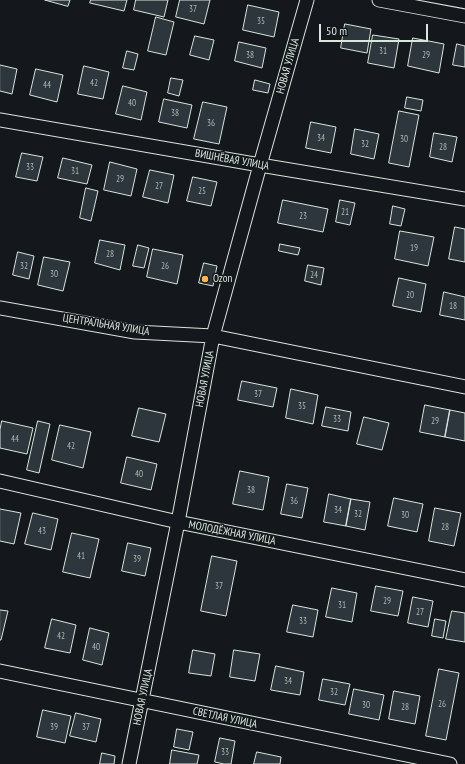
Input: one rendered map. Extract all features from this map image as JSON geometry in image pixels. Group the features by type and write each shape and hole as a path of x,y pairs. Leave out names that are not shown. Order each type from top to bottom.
{"street":[{"name":"НОВАЯ УЛИЦА","path":"129,764 178,522 213,336 307,0"},
{"path":"379,0 465,16"},
{"name":"ВИШНЁВАЯ УЛИЦА","path":"0,120 465,199"},
{"name":"ЦЕНТРАЛЬНАЯ УЛИЦА","path":"0,308 136,332 213,336 465,387"},
{"name":"МОЛОДЁЖНАЯ УЛИЦА","path":"0,481 178,522 465,580"},
{"name":"СВЕТЛАЯ УЛИЦА","path":"0,671 450,764"}],"building":[{"path":"45,0 70,0 68,6"},
{"path":"91,0 127,0 124,11 90,3"},
{"path":"136,0 168,0 164,17 134,10"},
{"path":"180,0 210,0 204,24 176,17"},
{"path":"248,5 279,12 274,37 243,30"},
{"path":"156,17 174,22 166,55 148,51"},
{"path":"345,24 371,29 367,53 341,48"},
{"path":"373,35 399,39 394,68 368,63"},
{"path":"195,36 214,40 209,60 190,55"},
{"path":"413,38 444,44 439,73 408,66"},
{"path":"239,42 266,48 262,68 235,61"},
{"path":"457,44 465,46 465,67 453,65"},
{"path":"127,51 138,54 134,70 123,68"},
{"path":"0,65 17,69 12,94 0,91"},
{"path":"84,66 109,72 103,99 78,94"},
{"path":"36,69 63,75 57,102 30,95"},
{"path":"171,78 183,80 179,96 168,93"},
{"path":"255,80 270,84 268,93 253,90"},
{"path":"123,86 147,92 141,120 116,114"},
{"path":"407,97 423,100 421,111 405,108"},
{"path":"164,99 192,105 187,128 159,122"},
{"path":"203,102 227,107 219,144 194,139"},
{"path":"399,111 419,115 409,167 389,163"},
{"path":"311,122 336,127 331,153 306,148"},
{"path":"355,129 379,134 374,159 351,154"},
{"path":"434,133 457,137 452,162 430,157"},
{"path":"22,153 43,157 37,181 16,177"},
{"path":"63,158 92,165 87,184 58,178"},
{"path":"110,162 137,169 131,196 104,190"},
{"path":"150,170 174,175 168,203 143,197"},
{"path":"193,177 217,182 211,206 187,201"},
{"path":"86,188 98,191 91,221 80,218"},
{"path":"283,200 328,209 323,232 278,223"},
{"path":"340,200 355,203 350,225 336,222"},
{"path":"393,206 405,209 401,226 390,224"},
{"path":"455,227 465,229 465,262 449,259"},
{"path":"400,231 434,237 428,266 395,259"},
{"path":"100,240 125,245 120,270 95,263"},
{"path":"280,244 300,248 298,255 279,251"},
{"path":"138,245 149,248 144,268 133,266"},
{"path":"153,249 183,255 177,284 147,277"},
{"path":"18,252 34,256 29,279 13,275"},
{"path":"44,257 70,262 63,291 38,285"},
{"path":"204,263 217,266 213,286 199,283"},
{"path":"308,265 324,268 321,285 305,281"},
{"path":"399,278 426,284 421,312 393,306"},
{"path":"444,292 465,297 465,320 440,315"},
{"path":"242,381 277,388 273,407 238,400"},
{"path":"291,389 318,395 313,424 286,418"},
{"path":"425,405 450,410 445,437 420,432"},
{"path":"326,407 351,412 348,431 322,426"},
{"path":"139,408 166,414 159,442 132,436"},
{"path":"450,410 465,413 465,441 445,437"},
{"path":"364,417 389,423 382,450 357,444"},
{"path":"2,421 33,428 27,454 0,448 0,430"},
{"path":"38,421 50,424 39,473 27,470"},
{"path":"60,425 91,432 83,468 52,460"},
{"path":"127,457 157,464 151,490 121,483"},
{"path":"240,471 269,477 263,510 233,504"},
{"path":"287,484 308,488 302,518 281,514"},
{"path":"329,494 351,499 346,526 324,522"},
{"path":"394,498 423,504 417,532 388,526"},
{"path":"351,499 370,502 365,530 346,526"},
{"path":"435,508 461,513 454,546 429,541"},
{"path":"0,509 21,513 14,544 0,541"},
{"path":"33,513 58,519 51,550 25,544"},
{"path":"72,533 99,539 90,578 63,572"},
{"path":"128,543 151,548 145,576 122,571"},
{"path":"212,556 237,561 226,616 201,611"},
{"path":"376,586 403,591 398,616 371,611"},
{"path":"332,588 357,593 352,622 326,617"},
{"path":"413,597 433,601 428,627 408,623"},
{"path":"293,605 318,610 313,637 287,632"},
{"path":"0,610 8,611 1,640 0,640"},
{"path":"452,611 465,613 465,642 446,639"},
{"path":"52,619 76,625 70,653 45,648"},
{"path":"435,619 446,621 443,638 432,636"},
{"path":"90,628 109,633 102,665 83,660"},
{"path":"193,650 215,654 211,676 189,673"},
{"path":"234,650 260,654 255,681 230,677"},
{"path":"276,666 304,672 300,695 271,690"},
{"path":"439,669 459,673 446,740 426,736"},
{"path":"323,679 350,684 345,705 319,700"},
{"path":"354,689 384,695 379,720 349,714"},
{"path":"394,691 420,696 415,724 389,719"},
{"path":"43,710 71,716 65,743 37,737"},
{"path":"76,713 101,719 96,742 70,736"},
{"path":"177,729 193,732 189,750 174,747"},
{"path":"220,738 235,741 231,764 215,762"},
{"path":"172,750 199,755 197,764 170,764"},
{"path":"257,752 281,757 280,764 254,764"},
{"path":"102,753 115,756 114,764 100,764"}],"place":[{"name":"Ozon","path":"205,279"}]}
